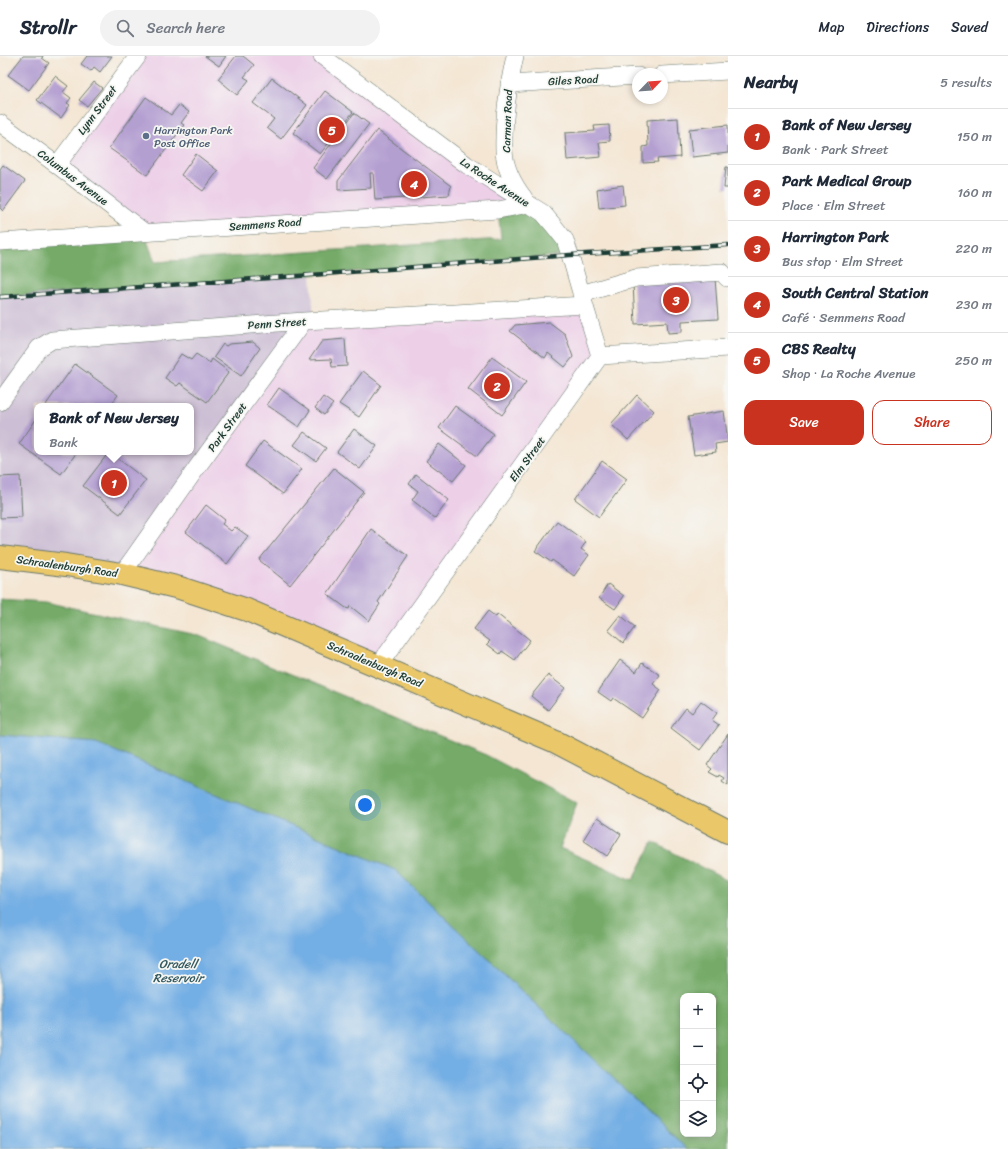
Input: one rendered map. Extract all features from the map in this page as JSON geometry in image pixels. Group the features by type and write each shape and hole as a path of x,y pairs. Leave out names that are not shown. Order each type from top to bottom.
{"main road":[{"name":"Schraalenburgh Road","path":"0,557 122,574 180,588 247,610 379,665 556,742 728,832"}],"street":[{"name":"Lynn Street","path":"57,164 138,56"},
{"name":"La Roche Avenue","path":"322,56 467,165 543,213 564,240 570,255 600,356"},
{"name":"Carman Road","path":"515,56 509,84 505,122 504,152 509,170 517,189 529,204"},
{"path":"668,75 728,71"},
{"name":"Giles Road","path":"509,84 632,76"},
{"name":"Columbus Avenue","path":"0,123 57,164 144,232"},
{"name":"Semmens Road","path":"0,242 498,210 529,204"},
{"name":"Penn Street","path":"0,402 39,348 52,340 304,321 456,313 583,299 636,278 722,272 728,280"},
{"name":"Park Street","path":"122,574 198,466 304,321"},
{"path":"600,356 728,348"},
{"name":"Elm Street","path":"379,665 600,356"}],"shaded area":[{"path":"138,56 322,56 529,204 144,232 57,165"},
{"path":"311,275 314,320 122,574 0,557 0,297"},
{"path":"584,305 600,356 379,665 122,574 304,321"}],"green space":[{"path":"529,204 570,255 0,297 0,242 144,232 155,262 501,239 498,210"},
{"path":"0,599 46,602 197,635 486,755 577,803 560,848 633,880 653,842 728,881 728,1149 687,1149 395,870 96,743 0,735"}],"water":[{"name":"Oradell Reservoir","path":"0,735 96,743 395,870 687,1149 0,1149"}],"building":[{"path":"23,56 43,56 42,58 49,63 29,90 8,75"},
{"path":"87,56 112,56 100,72 94,67 91,71 81,64"},
{"path":"205,56 226,56 219,66"},
{"path":"236,56 243,56 254,65 244,77 249,80 237,95 218,79"},
{"path":"55,76 68,86 63,92 71,98 67,103 70,105 61,118 37,100"},
{"path":"272,78 307,105 281,139 267,128 274,119 253,103"},
{"path":"94,82 102,88 87,106 79,100"},
{"path":"325,91 353,112 320,154 293,133"},
{"name":"Harrington Park Post Office","path":"146,97 171,115 179,105 189,112 181,123 184,125 147,175 109,148"},
{"path":"354,113 369,124 327,179 313,168"},
{"path":"678,118 680,157 657,159 658,162 643,163 643,147 648,146 647,120"},
{"path":"609,125 610,141 599,142 601,157 567,160 565,133 595,131 594,126"},
{"path":"728,125 728,153 692,157 689,129"},
{"path":"377,130 451,186 449,195 375,200 373,173 370,173 371,188 338,190 338,181"},
{"path":"196,154 218,171 203,191 181,175"},
{"path":"3,165 25,181 3,211 0,208 0,169"},
{"path":"726,167 728,167 728,188 724,188"},
{"path":"623,185 625,205 599,208 597,189"},
{"path":"715,278 718,319 682,321 682,332 668,333 667,322 635,324 633,282"},
{"path":"549,322 565,334 573,357 565,367 548,353 545,358 510,331 515,325"},
{"path":"345,339 347,366 332,367 331,359 309,360 322,341"},
{"path":"253,342 260,348 241,376 214,357 223,344 226,346 229,344"},
{"path":"181,354 191,360 196,354 210,363 212,359 229,372 207,402 180,383 177,386 165,378"},
{"path":"492,357 526,382 502,415 468,389"},
{"path":"75,364 118,395 112,403 47,403"},
{"path":"363,371 381,385 359,417 339,404"},
{"path":"279,388 310,410 299,427 267,405"},
{"path":"637,395 654,411 628,440 611,424"},
{"path":"323,397 333,404 324,415 315,408"},
{"path":"455,406 494,434 477,456 439,428"},
{"path":"724,411 728,442 715,444 716,452 694,455 688,417"},
{"path":"34,422 34,455 19,444"},
{"path":"354,429 377,446 360,469 337,452"},
{"path":"304,432 326,448 316,461 294,445"},
{"path":"263,441 302,469 283,494 245,466"},
{"path":"439,444 466,465 453,481 426,461"},
{"path":"34,455 75,455 61,474"},
{"path":"107,455 113,455 146,480 120,514 83,486"},
{"path":"602,461 627,479 599,517 575,499"},
{"path":"334,468 364,492 290,585 259,560"},
{"path":"416,474 449,500 435,518 412,500 418,491 409,484"},
{"path":"20,476 22,517 0,518 0,477"},
{"path":"206,505 225,520 222,524 231,531 235,527 248,536 227,564 186,532"},
{"path":"557,521 586,542 581,549 589,555 574,576 552,560 551,562 535,551"},
{"path":"371,529 408,556 378,602 380,604 369,621 350,606 349,609 346,608 327,594"},
{"path":"608,584 624,596 615,609 599,598"},
{"path":"488,611 496,617 497,614 530,640 515,660 502,651 500,654 487,644 490,641 474,629"},
{"path":"620,615 635,627 623,643 608,630"},
{"path":"620,660 636,672 642,663 660,675 653,684 661,690 642,718 613,698 611,701 598,692"},
{"path":"548,675 565,688 548,710 531,696"},
{"path":"701,701 717,713 712,720 719,725 700,750 671,728 686,708 692,713"},
{"path":"728,734 728,785 722,781 724,778 719,775 718,777 709,772 712,769 707,765"},
{"path":"597,818 621,834 607,856 583,840"}],"railway":[{"path":"0,297 570,255 728,245"}],"place":[{"name":"CBS Realty","path":"332,130"},
{"name":"Harrington Park Post Office","path":"146,136"},
{"name":"South Central Station","path":"414,184"},
{"name":"Harrington Park","path":"676,300"},
{"name":"Park Medical Group","path":"497,386"},
{"name":"Bank of New Jersey","path":"114,483"}]}
